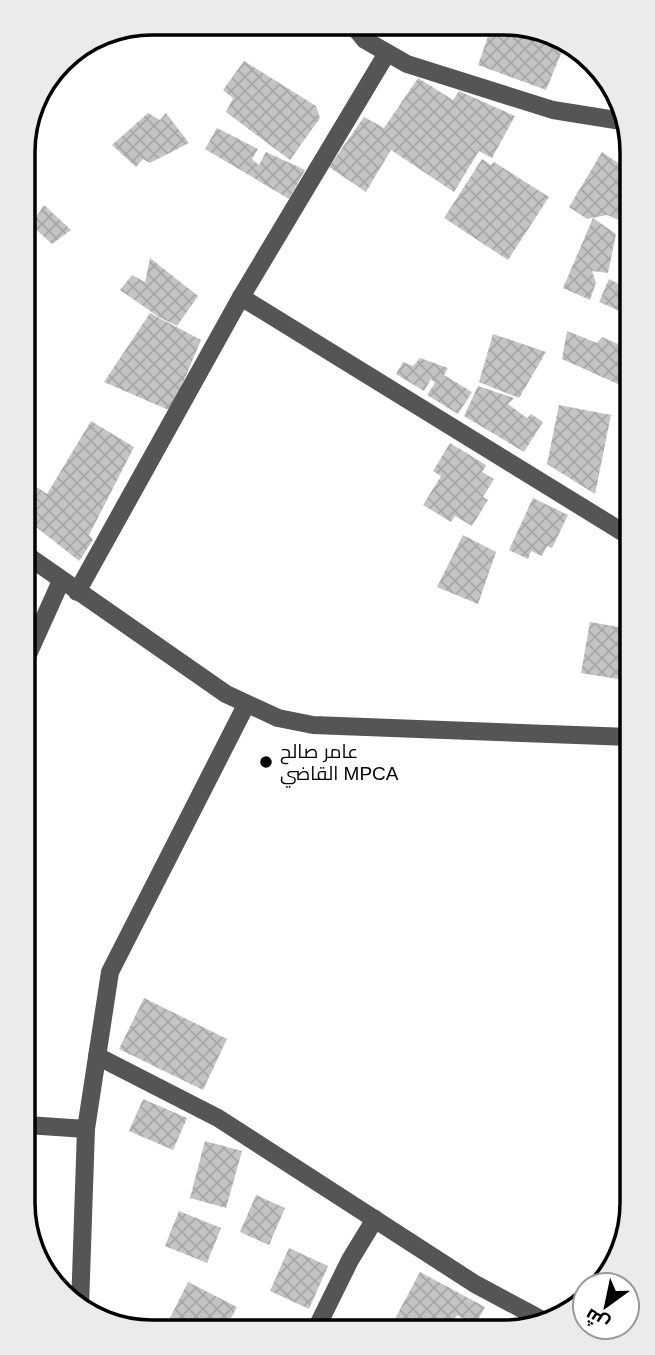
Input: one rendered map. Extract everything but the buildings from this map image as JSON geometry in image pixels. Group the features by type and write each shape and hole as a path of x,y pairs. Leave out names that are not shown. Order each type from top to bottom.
{"street":[{"path":"361,35 407,64 553,110 615,120"},
{"path":"365,40 368,35"},
{"path":"77,592 241,296 387,52"},
{"path":"241,296 620,530"},
{"path":"35,562 226,694 278,718 313,725 620,737"},
{"path":"35,639 61,581"},
{"path":"80,1295 86,1129 110,972 246,705"},
{"path":"97,1056 218,1118 475,1284 534,1316"},
{"path":"35,1126 86,1129"},
{"path":"320,1320 350,1260 375,1219"}],"place":[{"name":"عامر صالح القاضي MPCA","path":"266,762"}]}
